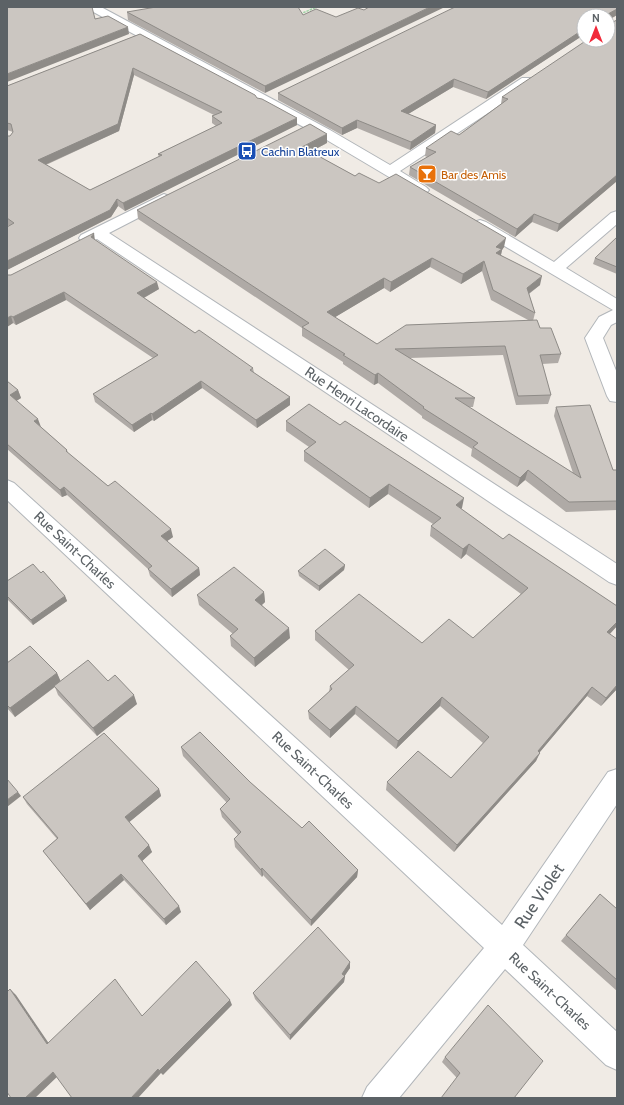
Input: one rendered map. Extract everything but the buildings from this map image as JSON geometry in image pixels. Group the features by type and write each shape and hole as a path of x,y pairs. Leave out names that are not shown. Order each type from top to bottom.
{"street":[{"path":"92,7 309,126 325,133 433,196"},
{"path":"125,41 142,34"},
{"path":"391,171 536,75"},
{"path":"263,101 277,94"},
{"path":"295,133 309,126"},
{"path":"77,243 175,193"},
{"path":"555,269 617,216"},
{"path":"467,217 617,306"},
{"name":"Rue Henri Lacordaire","path":"98,232 617,576"},
{"path":"617,315 605,321 594,338 617,396"},
{"name":"Rue Saint-Charles","path":"7,488 504,947 617,1054"},
{"name":"Rue Violet","path":"378,1098 504,947 617,781"}],"path":[{"path":"296,16 318,7"}],"place":[{"name":"Cachin Blatreux","path":"247,151"},
{"name":"Bar des Amis","path":"427,174"}]}
